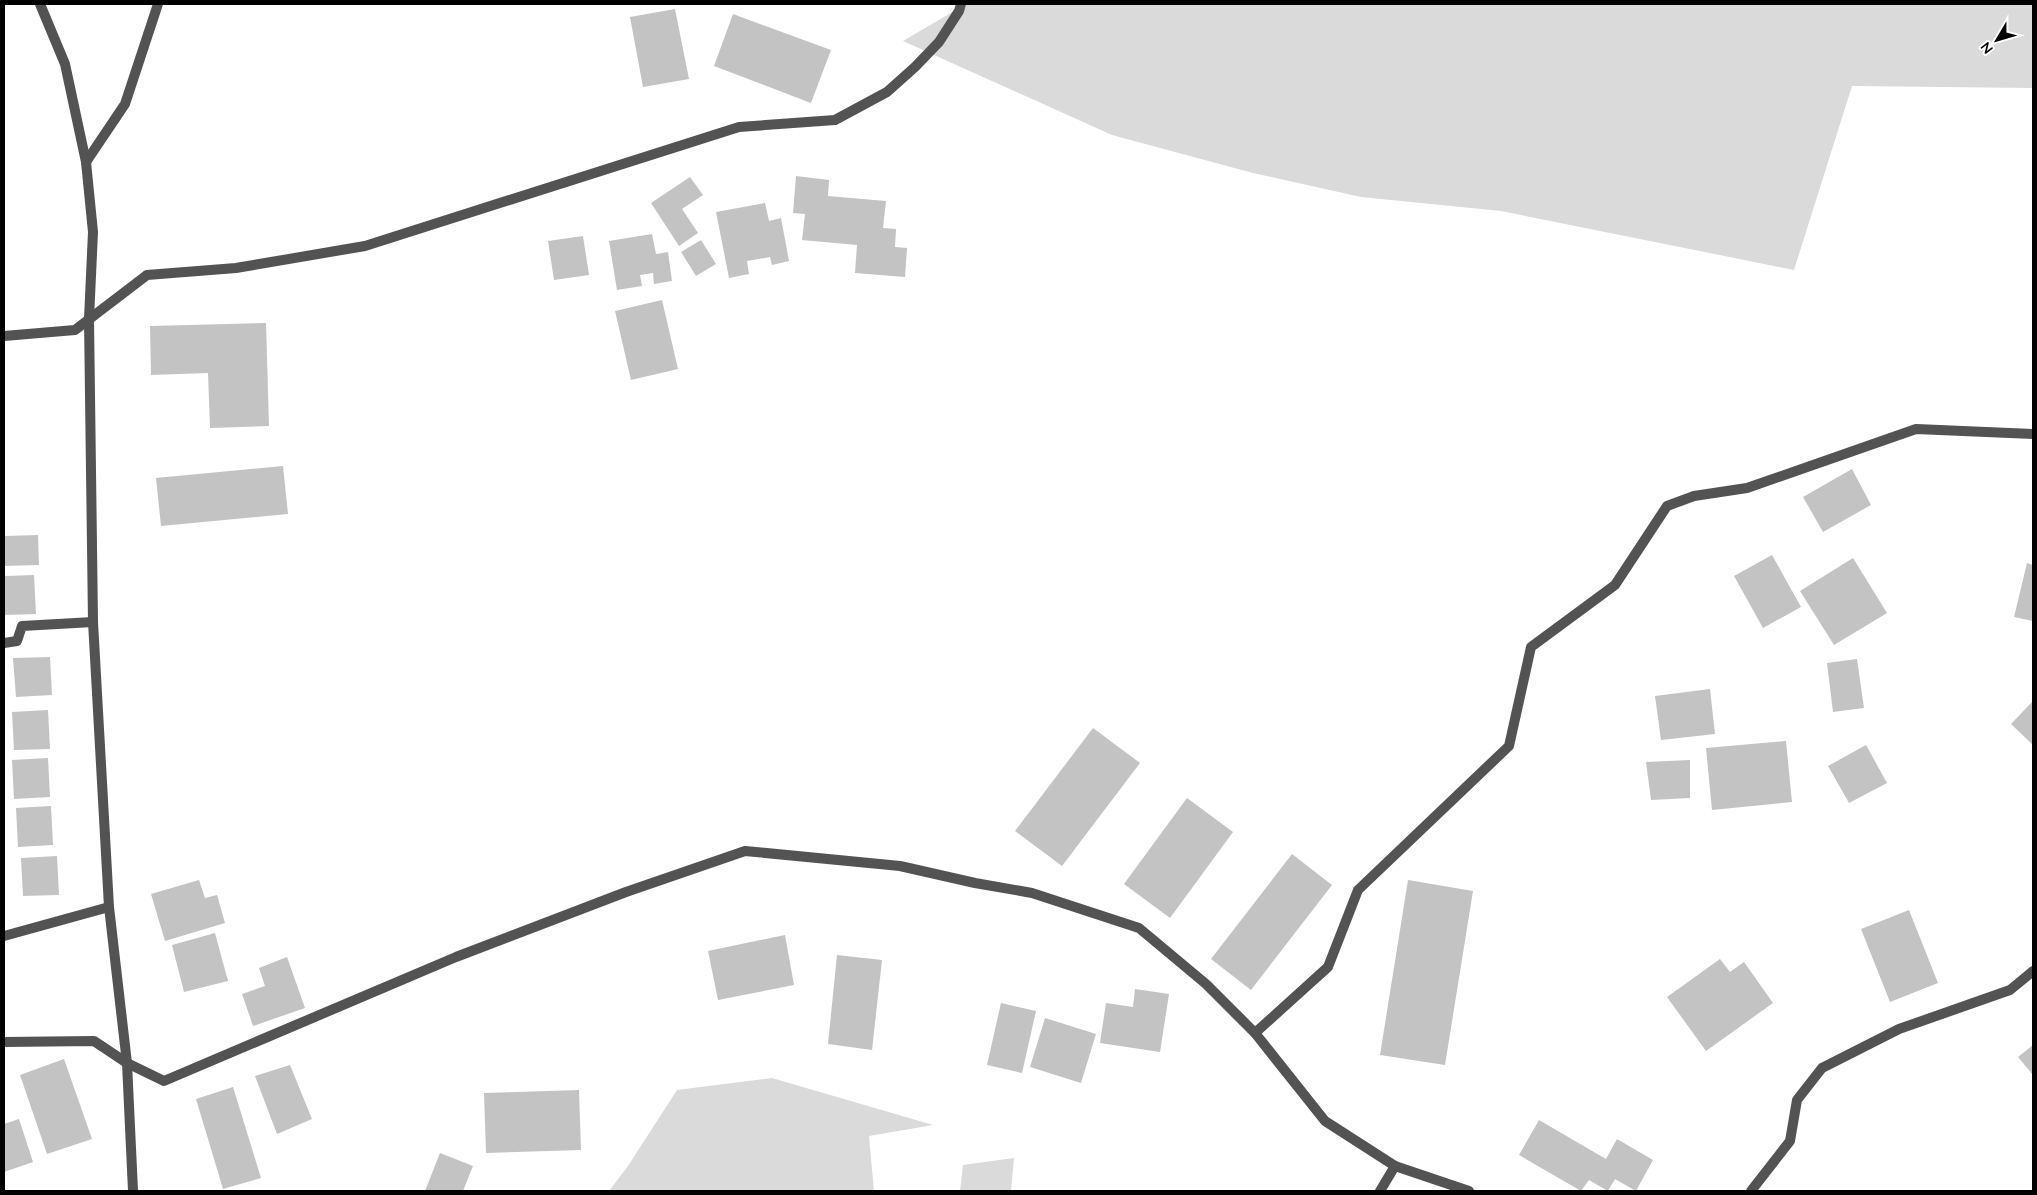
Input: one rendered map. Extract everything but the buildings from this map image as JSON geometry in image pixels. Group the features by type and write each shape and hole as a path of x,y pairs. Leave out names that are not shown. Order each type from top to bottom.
{"street":[{"path":"40,4 65,64 86,162 92,232 89,319 93,622 109,907 127,1064 133,1191"},
{"path":"86,162 125,104 158,4"},
{"path":"4,336 74,330 146,275 236,268 365,246 739,127 835,120 887,92 915,67 939,42 959,11 961,4"},
{"path":"1255,1034 1328,966 1358,890 1509,746 1531,647 1615,584 1667,506 1694,496 1747,488 1916,429 2033,434"},
{"path":"4,643 17,641 22,626 93,622"},
{"path":"4,1042 94,1041 127,1064 164,1081 456,957 626,892 745,851 900,866 975,883 1032,893 1139,928 1206,984 1255,1034 1325,1121 1395,1166 1469,1191"},
{"path":"4,936 109,907"},
{"path":"1751,1191 1790,1141 1797,1100 1822,1068 1899,1029 2010,990 2033,971"},
{"path":"1380,1191 1395,1166"}],"shaded area":[{"path":"966,4 2033,4 2033,88 1852,86 1794,270 1501,211 1361,197 1253,173 1112,135 903,41"},
{"path":"772,1078 933,1125 869,1136 874,1191 609,1191 628,1166 677,1090"},
{"path":"1014,1158 1011,1191 960,1191 963,1165"}]}
